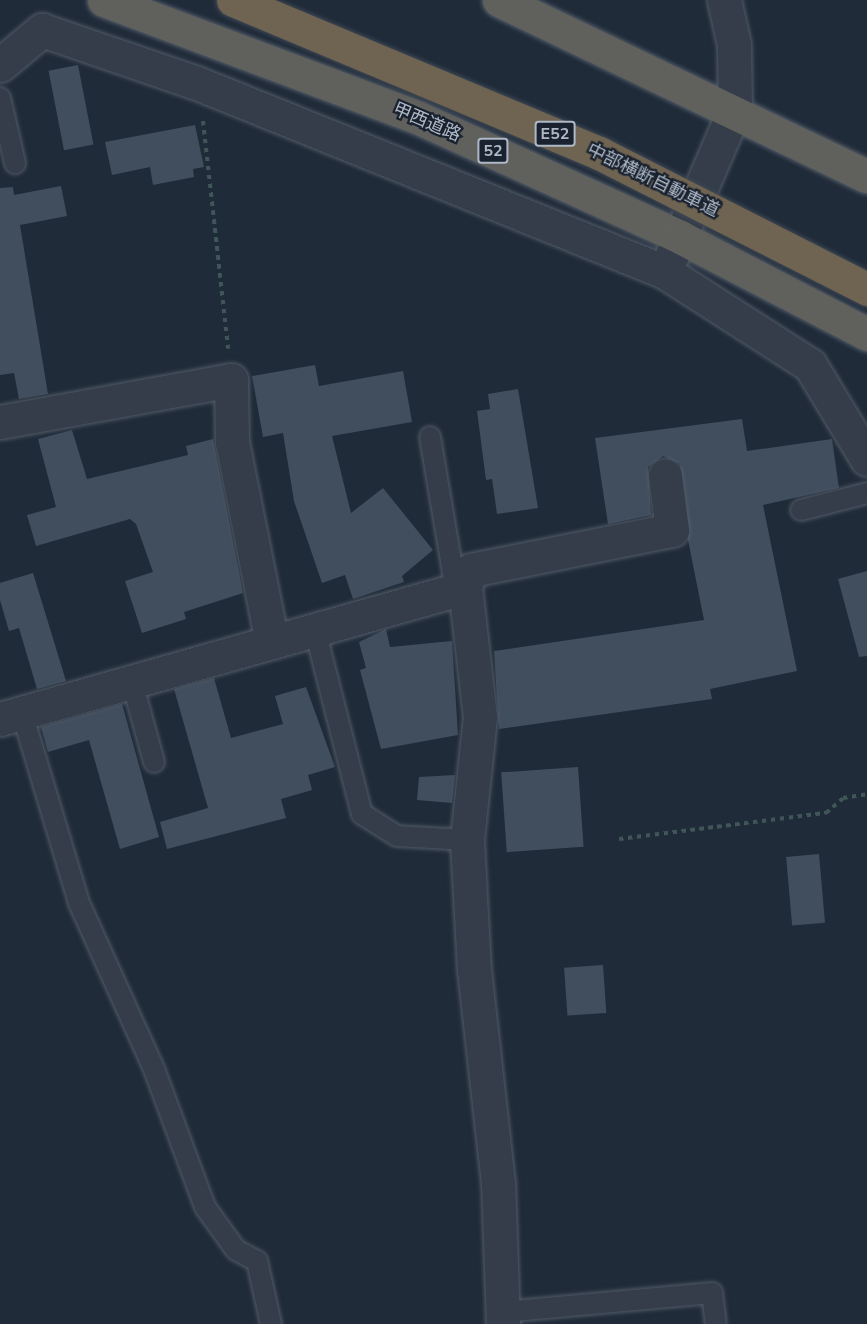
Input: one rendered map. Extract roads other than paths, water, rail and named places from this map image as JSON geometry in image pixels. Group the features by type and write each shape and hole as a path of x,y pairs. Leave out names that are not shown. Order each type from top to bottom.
{"highway":[{"name":"甲西道路","path":"104,0 417,117 680,237 867,334"},
{"name":"中部横断自動車道","path":"233,0 599,153 867,289"},
{"path":"499,0 735,109 867,176"}],"street":[{"path":"665,272 735,109 734,45 724,0"},
{"path":"0,65 42,30 197,83 665,272 810,365 867,459"},
{"path":"0,422 231,380 232,442 272,642"},
{"path":"503,1318 498,1183 474,970 467,840 480,717 461,589 471,570 672,530 665,475"},
{"path":"11,716 461,589"}],"lane":[{"path":"0,98 15,163"},
{"path":"430,437 461,589"},
{"path":"801,510 867,493"},
{"path":"315,630 362,814 397,836 467,840"},
{"path":"132,682 154,762"},
{"path":"11,716 79,903 154,1069 205,1207 236,1250 257,1261 272,1324"},
{"path":"503,1318 712,1293 716,1324"}]}
